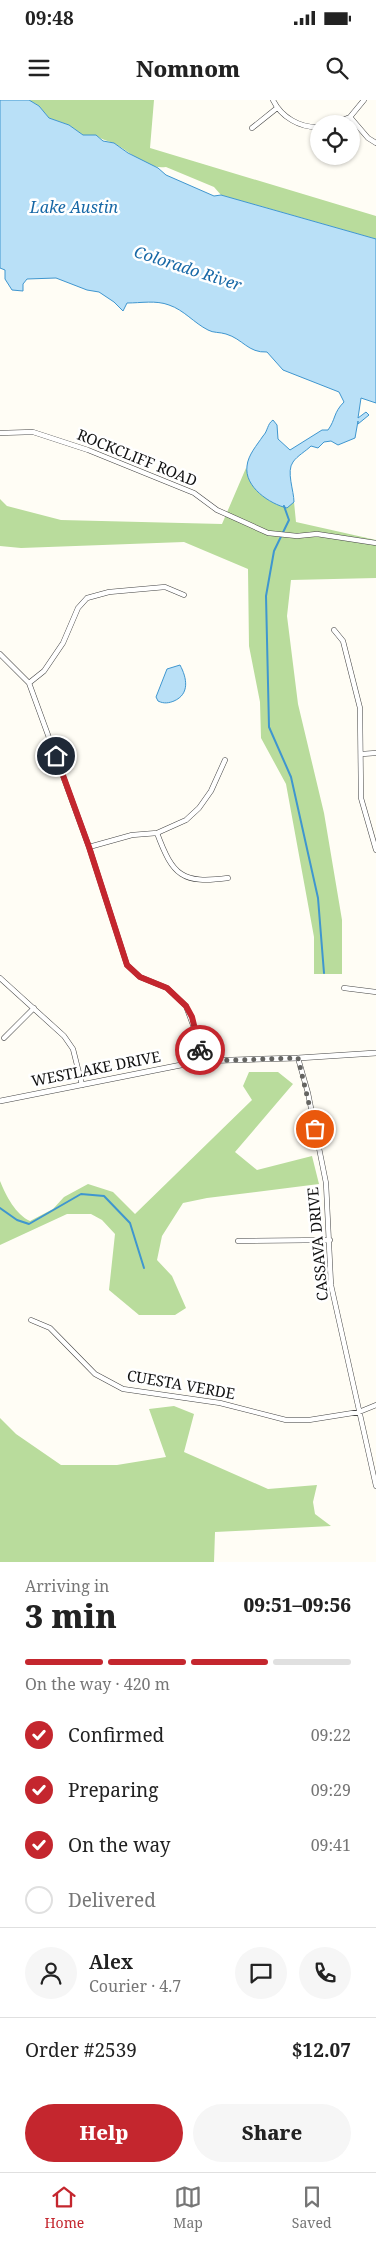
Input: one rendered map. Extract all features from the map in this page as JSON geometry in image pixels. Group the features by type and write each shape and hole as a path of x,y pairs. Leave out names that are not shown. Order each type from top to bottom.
{"street":[{"path":"273,100 277,108 294,122 310,125"},
{"path":"352,115 364,100"},
{"path":"252,128 277,108"},
{"path":"360,129 368,138 376,143"},
{"name":"ROCKCLIFF ROAD","path":"0,433 33,432 88,450 194,493 217,510 268,533 297,536 317,534 376,543"},
{"path":"29,682 44,671 63,643 78,608 87,598 109,592 165,587 184,595"},
{"path":"334,630 343,641 360,708 361,798 376,850"},
{"path":"0,654 29,682 89,847 127,965 140,977 167,988 186,1006 197,1036 202,1061"},
{"path":"362,754 376,754"},
{"path":"89,847 132,835 157,833 186,820 199,808 211,791 225,760"},
{"path":"157,833 165,855 174,868 186,878 204,882 228,878"},
{"path":"0,978 64,1036 73,1049 82,1084"},
{"path":"344,988 376,992"},
{"path":"4,1038 34,1008"},
{"name":"WESTLAKE DRIVE","path":"0,1101 202,1061 376,1053"},
{"name":"CASSAVA DRIVE","path":"298,1058 308,1093 326,1183 331,1286 376,1486"},
{"path":"238,1241 330,1240"},
{"name":"CUESTA VERDE","path":"31,1320 50,1328 95,1374 123,1389 220,1403 286,1420 309,1420 359,1412 376,1405"}],"green space":[{"path":"29,100 154,100 150,148 376,216 376,239 221,195 214,187 166,167 151,166 120,146 96,135 83,135 69,125 49,118 39,106"},
{"path":"246,468 252,481 267,498 287,507 294,502 296,522 376,540 376,578 291,580 287,616 298,704 324,813 342,920 342,974 314,974 314,937 286,784 261,738 260,702 249,646 248,569 184,542 21,548 0,546 0,499 7,506 61,520 222,524"},
{"path":"249,1072 278,1072 293,1084 235,1152 257,1170 312,1156 319,1184 207,1198 183,1203 162,1236 157,1260 172,1276 186,1308 175,1315 139,1315 109,1290 115,1234 102,1220 91,1214 67,1214 0,1245 0,1181 8,1199 16,1210 30,1221 53,1209 64,1197 88,1184 113,1192 135,1214 252,1100 243,1086"},
{"path":"174,1406 194,1414 184,1452 268,1489 317,1485 313,1502 315,1514 331,1526 215,1532 214,1562 0,1562 0,1418 16,1434 61,1465 117,1465 166,1457 149,1409"}],"water":[{"name":"Lake Austin","path":"0,100 29,100 39,106 49,118 69,125 83,135 96,135 103,141 114,143 128,153 158,168 166,175 214,196 221,195 376,239 376,403 361,398 358,418 366,412 369,415 358,424 358,421 355,438 338,445 331,441 324,442 318,448 311,446 295,460 290,470 294,502 287,508 273,503 254,487 247,474 249,458 273,420 277,425 278,439 290,450 322,430 328,430 338,409 344,402 339,392 283,370 267,352 260,352 250,348 232,336 210,331 179,310 164,303 127,303 123,311 99,292 87,290 56,278 27,279 23,284 23,291 12,290 5,279 5,270 0,268"},
{"path":"180,665 186,685 183,694 174,701 164,703 158,701 156,697 167,669"}],"waterway":[{"path":"284,506 289,520 274,551 266,596 269,727 291,777 318,898 324,973"},
{"path":"0,1208 17,1220 29,1224 81,1194 104,1196 130,1223 144,1268"}],"way so far":[{"path":"200,1050 202,1061 298,1058 308,1093 315,1129"}],"route":[{"path":"56,756 89,847 122,955 127,965 140,977 167,988 186,1006 192,1017 200,1050"}],"water label":[{"name":"Colorado River","path":"188,268"}]}
